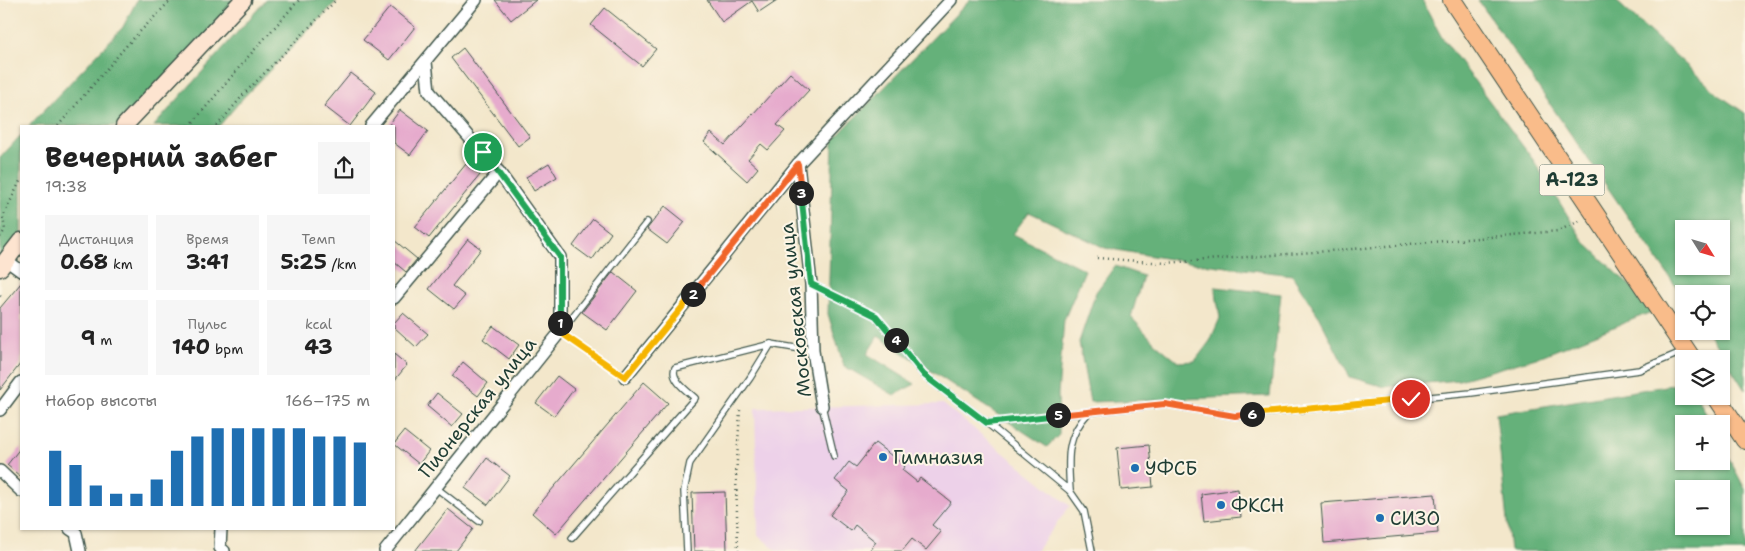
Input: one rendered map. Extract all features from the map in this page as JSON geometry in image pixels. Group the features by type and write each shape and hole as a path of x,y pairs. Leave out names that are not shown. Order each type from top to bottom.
{"main road":[{"path":"125,125 243,0"},
{"name":"А-123","path":"1452,0 1686,350"},
{"path":"3,264 20,242"},
{"path":"1722,405 1745,440"}],"street":[{"path":"372,125 476,0"},
{"path":"625,377 798,164 951,0"},
{"path":"426,62 430,92 499,172 560,257 560,332"},
{"name":"Московская улица","path":"798,164 811,284 812,351 822,406"},
{"path":"395,297 499,172"},
{"path":"3,264 20,271"},
{"name":"Пионерская улица","path":"385,551 560,332"},
{"path":"0,410 20,383"},
{"path":"0,471 20,489"},
{"path":"72,530 76,533 80,551"},
{"path":"221,530 220,548 224,551"}],"lane":[{"path":"560,332 647,222"},
{"path":"811,284 876,316 924,375 987,423 1070,491 1084,511 1092,551"},
{"path":"572,538 695,398 674,377 673,372 675,368 771,344 812,351"},
{"path":"687,551 684,491 690,463 750,378 771,344"},
{"path":"987,423 1165,404 1235,416 1471,393 1639,370 1675,358"},
{"path":"822,406 834,456"},
{"path":"1070,491 1068,456 1078,424 1089,412"},
{"path":"436,487 479,521"}],"path":[{"path":"59,125 127,46 170,0"},
{"path":"191,125 299,0"},
{"path":"218,125 244,94 336,0"},
{"path":"0,237 5,230 4,217 20,181"},
{"path":"1098,258 1166,263 1558,231 1595,214"},
{"path":"560,332 625,377"},
{"path":"738,551 736,477 739,411 742,403"}],"shaded area":[{"name":"Гимназия","path":"943,404 1070,506 1036,551 777,551 758,535 755,408"}],"green space":[{"path":"137,0 243,0 125,125 30,125 123,27"},
{"path":"266,0 338,0 243,98 220,125 155,125"},
{"path":"970,0 1422,0 1441,36 1534,161 1584,242 1639,294 1654,311 1536,358 1459,380 1385,387 1350,377 1318,315 1292,275 1187,262 1105,248 1029,212 1013,234 1085,270 1064,320 1058,394 1059,435 1047,447 878,336 867,354 915,384 894,395 844,366 828,314 833,140"},
{"path":"1478,0 1615,0 1719,95 1745,113 1745,390 1730,367 1730,350 1719,350 1713,340 1730,340 1730,285 1675,285"},
{"path":"20,136 20,242 0,261 0,158"},
{"path":"1115,266 1143,276 1131,317 1155,343 1178,362 1195,361 1210,341 1220,318 1215,287 1281,294 1270,396 1090,402 1079,342 1096,292"},
{"path":"1675,384 1675,405 1702,405 1706,415 1675,415 1675,470 1730,470 1730,460 1745,489 1745,551 1510,551 1496,414"}],"building":[{"path":"495,0 536,0 511,20"},
{"path":"707,0 777,0 759,12 752,1 722,22"},
{"path":"390,7 415,27 389,60 363,40"},
{"path":"605,8 656,49 642,66 591,25"},
{"path":"463,48 530,137 518,146 451,58"},
{"path":"351,73 376,92 351,125 324,106"},
{"path":"790,73 809,90 777,125 785,131 768,150 761,144 748,159 758,168 747,181 704,142 711,133 725,145"},
{"path":"400,110 428,131 410,155 395,144 395,125 389,125"},
{"path":"549,163 557,177 534,191 526,177"},
{"path":"466,164 480,175 429,238 415,227"},
{"path":"665,206 685,222 667,244 647,229"},
{"path":"593,219 611,233 592,260 573,246"},
{"path":"468,239 481,249 452,286 465,296 454,309 429,289"},
{"path":"395,241 417,259 406,272 395,263"},
{"path":"613,272 637,291 607,330 582,312"},
{"path":"20,284 20,364 0,390 0,308"},
{"path":"403,313 428,334 416,347 395,328 395,322"},
{"path":"493,326 519,345 509,359 483,339"},
{"path":"395,355 407,365 395,380"},
{"path":"463,362 488,383 478,396 452,376"},
{"path":"557,376 574,389 554,416 536,403"},
{"path":"644,382 668,403 556,534 532,513"},
{"path":"437,393 463,414 452,427 427,406"},
{"path":"404,431 429,451 419,464 395,445"},
{"path":"875,443 905,466 902,470 917,482 920,478 951,502 932,525 941,532 926,550 912,539 902,551 869,551 876,542 855,525 851,531 830,515 849,491 835,480 849,462 856,467"},
{"name":"УФСБ","path":"1149,445 1153,487 1121,490 1117,448"},
{"path":"20,448 20,476 7,465"},
{"path":"487,458 510,476 488,505 465,488"},
{"name":"ФКСН","path":"1238,489 1241,517 1204,521 1201,494"},
{"path":"725,492 727,551 694,551 692,493"},
{"name":"СИЗО","path":"1435,494 1438,533 1324,543 1321,503"},
{"path":"448,509 473,529 456,551 415,551"}],"place":[{"name":"Гимназия","path":"883,457"},
{"name":"УФСБ","path":"1135,468"},
{"name":"ФКСН","path":"1221,505"},
{"name":"СИЗО","path":"1380,518"}],"route":[{"path":"483,152 560,257 560,332 625,377 798,164 811,284 876,316 924,375 987,423 1165,404 1235,416 1411,399"}]}
